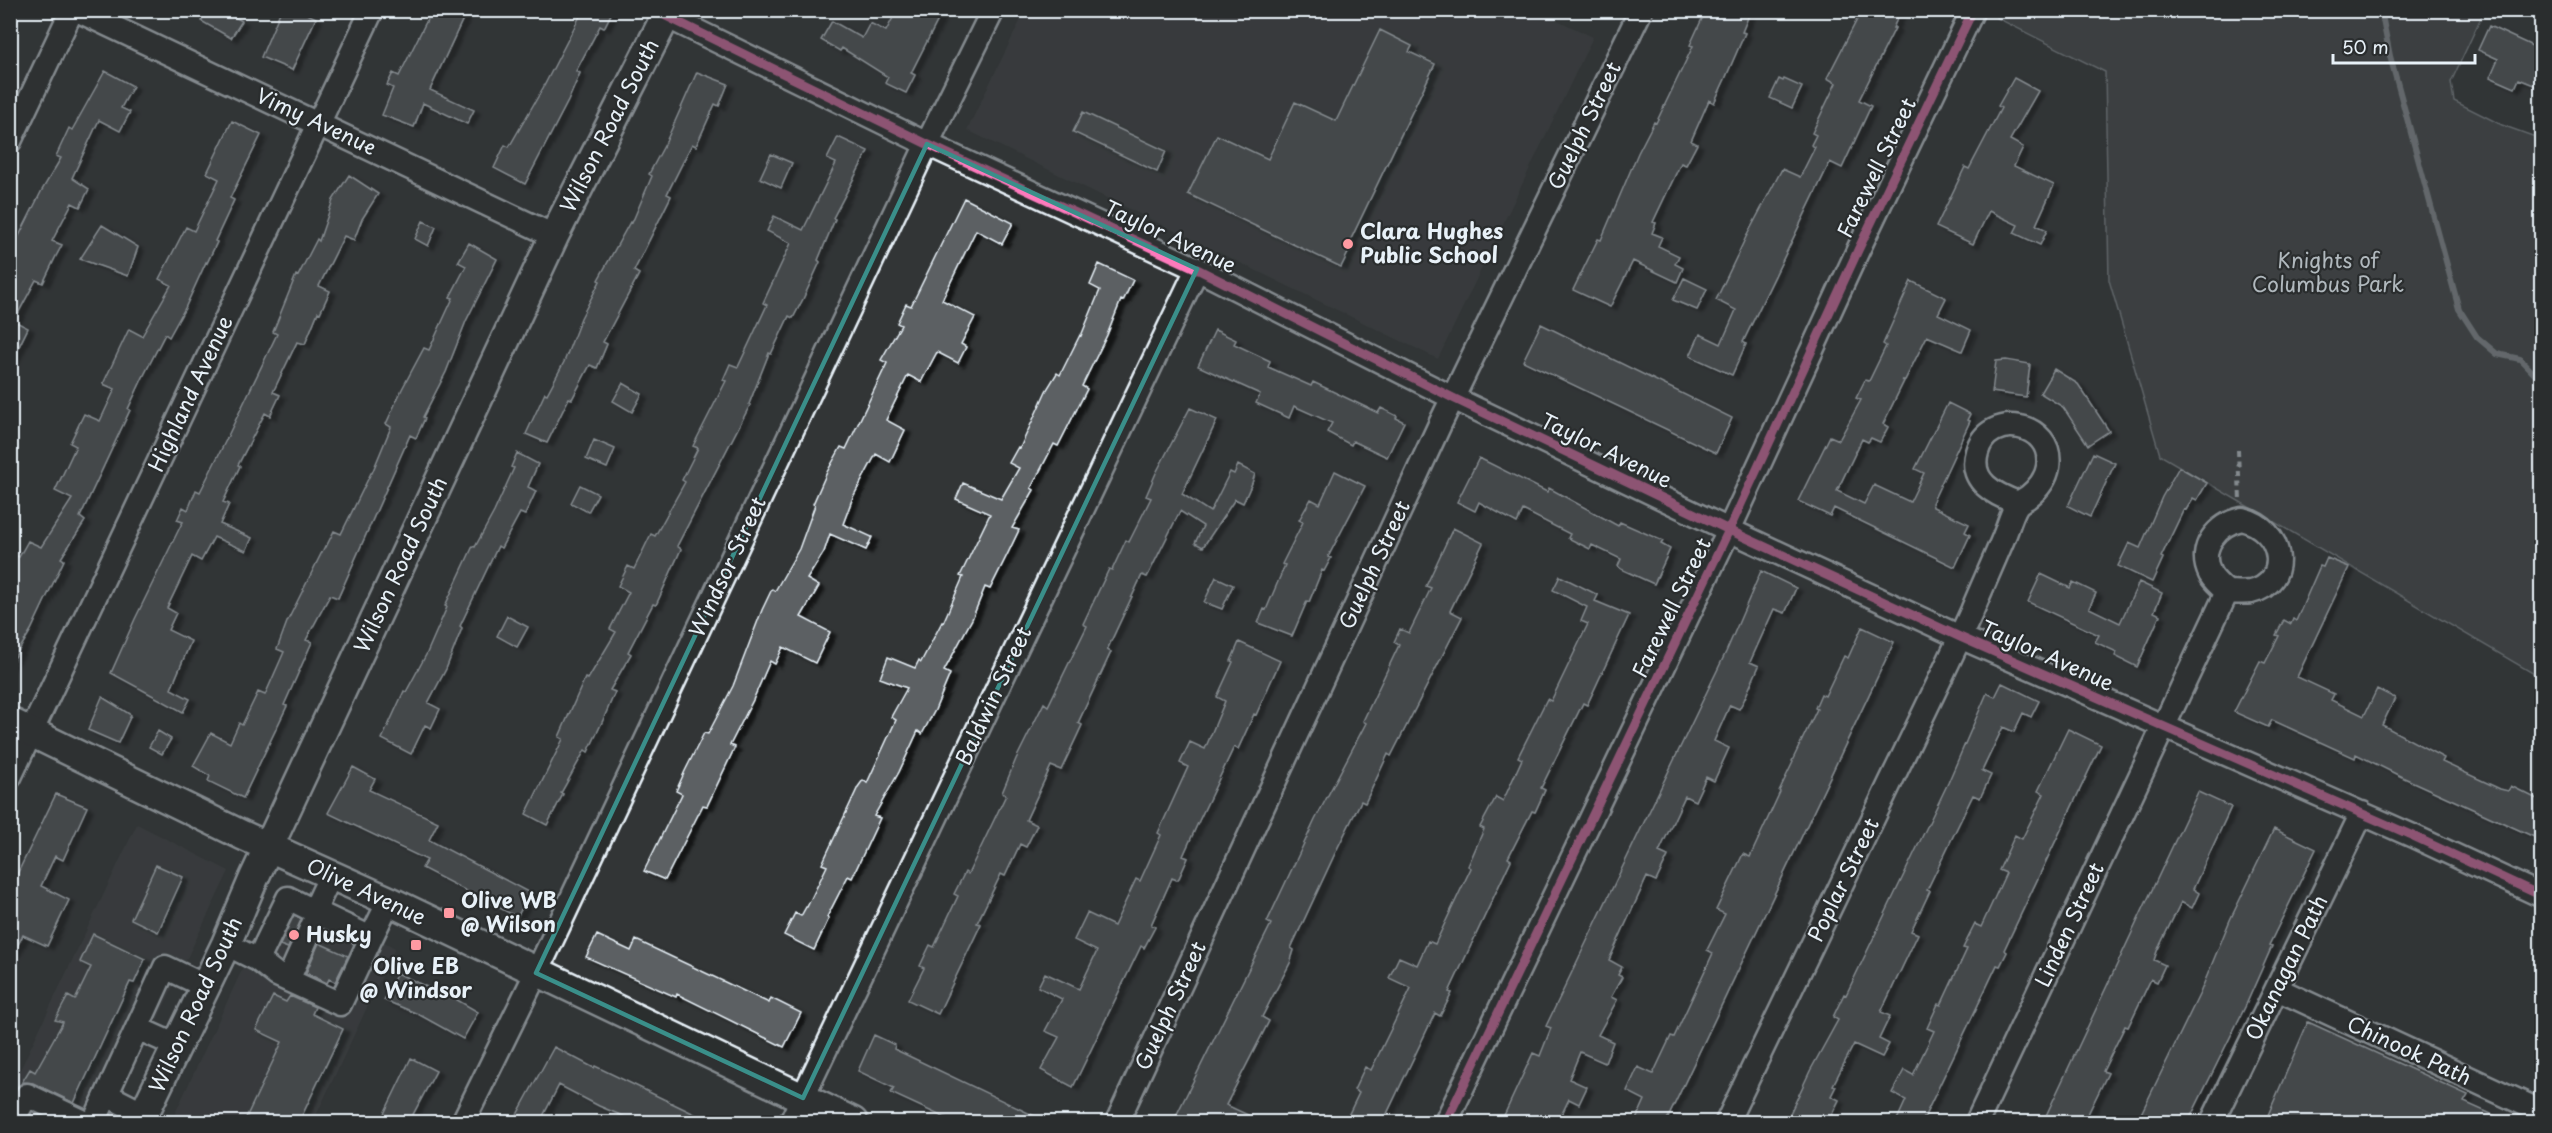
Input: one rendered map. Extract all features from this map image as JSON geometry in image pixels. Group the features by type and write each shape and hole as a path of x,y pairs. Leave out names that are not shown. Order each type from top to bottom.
{"main road":[{"name":"Wilson Road South","path":"142,1118 226,944 554,236 667,13"},
{"name":"Olive Avenue","path":"21,727 269,848 389,901 536,973 797,1110 853,1122"}],"street":[{"path":"10,141 72,10"},
{"name":"Vimy Avenue","path":"77,10 554,236"},
{"name":"Highland Avenue","path":"10,777 21,727 372,10"},
{"name":"Windsor Street","path":"463,1122 536,973 927,144 993,10"},
{"name":"Guelph Street","path":"1117,1122 1453,398 1641,10"},
{"name":"Farewell Street","path":"1446,1122 1730,530 1859,248 1973,10"},
{"name":"Taylor Avenue","path":"667,13 927,144 1197,270 1453,398 1730,530 1960,637 2361,813 2541,896"},
{"name":"Baldwin Street","path":"797,1110 1197,270"},
{"name":"Poplar Street","path":"1727,1122 1960,637 2018,503"},
{"name":"Linden Street","path":"1977,1122 2227,592"},
{"name":"Okanagan Path","path":"2212,1122 2361,813"},
{"path":"258,960 293,927 316,912 331,875"},
{"path":"288,980 293,927 288,898 371,938"},
{"path":"226,944 258,960 277,975 340,1004 389,901"},
{"path":"94,1122 165,967 205,986"},
{"name":"Chinook Path","path":"2277,989 2541,1112"},
{"path":"137,1028 177,1046"},
{"path":"12,1122 27,1095 84,1122"},
{"path":"106,1095 142,1118"}],"path":[{"path":"2238,450 2240,497"}],"highlighted area":[{"path":"927,144 1197,269 803,1098 536,973"}],"shaded area":[{"name":"Clara Hughes Public School","path":"1025,11 1538,11 1593,37 1438,359 967,130"},
{"path":"137,824 229,871 108,1122 38,1122 11,1109 10,1091"},
{"path":"282,884 395,948 313,1122 171,1122"}],"green space":[{"name":"Knights of Columbus Park","path":"2000,11 2484,11 2451,82 2454,101 2502,125 2541,139 2541,678 2160,455 2109,280 2105,72 1997,18"}],"building":[{"path":"207,10 222,10 242,21 231,38 201,21"},
{"path":"281,10 299,10 316,18 292,70 261,57"},
{"path":"432,10 467,10 430,90 474,110 467,124 423,103 414,127 382,115 393,88 387,85 393,73 399,76"},
{"path":"570,10 613,10 604,28 600,26 576,71 580,73 568,101 525,184 494,168 505,145 509,147 543,88 580,16"},
{"path":"897,10 943,10 911,73 915,75 906,93 885,83 888,77 842,48 840,51 821,40 832,21 862,38 870,23 886,31"},
{"path":"1706,10 1751,10 1742,32 1745,33 1725,79 1714,103 1709,100 1691,141 1697,144 1686,165 1681,163 1653,222 1656,223 1652,233 1662,237 1658,246 1679,256 1675,264 1683,268 1677,282 1633,261 1610,307 1573,290 1598,239 1601,240 1638,153 1654,122 1656,123 1693,46 1690,45"},
{"path":"1862,10 1901,10 1893,28 1895,28 1859,100 1871,106 1842,168 1830,162 1743,342 1746,344 1732,375 1690,356 1700,334 1721,344 1736,310 1716,300 1782,169 1800,177 1815,147 1811,145 1816,135 1812,133 1836,83 1827,78"},
{"path":"2489,26 2541,50 2541,88 2519,79 2515,88 2490,77 2498,59 2478,50"},
{"path":"1380,30 1412,46 1409,52 1435,64 1350,241 1353,243 1341,267 1188,194 1217,135 1268,159 1295,102 1336,121"},
{"path":"105,71 133,86 121,108 130,112 120,131 99,120 72,178 89,189 80,207 72,203 52,241 62,245 43,283 36,280 14,321 28,328 10,365 10,254 61,158 56,156 69,128 72,130"},
{"path":"697,72 728,84 719,106 715,104 696,146 692,144 667,194 671,196 634,271 639,274 603,342 607,344 597,368 590,365 572,399 569,398 547,443 526,434 545,393 547,394 564,362 581,318 600,281 598,280 630,222 632,223 652,176 649,174"},
{"path":"2014,78 2038,91 2010,140 2023,147 2014,166 2054,185 2036,225 2047,230 2040,245 2014,233 2018,225 1989,211 1973,244 1936,227 1965,167 1969,169 2001,108 1998,106"},
{"path":"1779,79 1802,87 1792,108 1770,98"},
{"path":"1083,112 1166,151 1157,172 1073,132"},
{"path":"232,121 261,135 230,198 234,200 207,263 169,337 165,334 128,409 130,410 80,517 85,521 61,558 64,560 31,630 10,665 10,553 19,557 28,541 41,547 72,499 55,491 76,446 70,443 84,414 100,421 115,389 103,384 129,329 142,336 171,285 159,279 186,227 194,231 219,179 207,173"},
{"path":"838,137 868,151 833,218 835,219 818,260 820,262 803,299 793,318 789,316 771,354 769,353 750,405 677,546 681,549 656,605 653,604 628,652 631,654 610,690 615,692 588,752 585,750 561,793 563,794 547,825 526,814 563,739 559,737 585,678 588,679 616,632 610,629 629,592 618,586 628,566 634,569 651,534 655,536 685,482 682,480 698,448 693,446 726,381 723,380 730,364 738,367 767,305 763,303 791,243 767,231 774,216 803,230 836,163 827,159"},
{"path":"771,154 792,163 781,188 760,178"},
{"path":"349,175 378,194 362,219 354,240 344,236 319,286 330,291 320,313 318,312 305,344 297,342 273,392 280,395 270,416 265,413 238,465 240,466 223,502 229,504 220,524 252,538 246,551 214,537 201,561 192,556 167,608 176,613 168,630 191,641 171,689 190,699 183,712 111,673 183,522 177,520 183,507 188,510 196,490 200,492 225,442 277,334 273,332 296,275 298,276 317,239 319,241 333,200"},
{"path":"964,198 1013,223 1002,244 976,230 942,300 975,317 961,344 966,347 958,363 937,352 921,382 908,375 886,420 905,430 890,462 876,454 853,497 843,524 872,537 866,550 830,534 824,552 807,579 819,586 801,617 830,632 815,663 783,647 775,664 770,661 730,745 735,747 707,806 703,805 665,880 644,871 682,794 676,791 685,771 704,733 708,734 733,686 772,589 775,591 799,549 815,505 813,504 827,472 841,447 846,449 887,363 881,360 901,325 897,323 906,304 911,306"},
{"path":"423,221 436,227 428,246 415,239"},
{"path":"102,225 138,247 128,276 80,259"},
{"path":"469,243 497,259 466,321 446,372 423,417 425,418 416,438 410,435 338,598 330,595 306,640 312,642 284,705 287,706 243,798 208,781 210,776 193,766 211,733 230,743 239,723 242,725 258,692 265,695 284,652 277,649 287,622 325,546 334,531 341,534 372,473 391,427 386,424 402,389 424,348 429,350 453,298 450,297 466,266 458,262"},
{"path":"1099,264 1133,280 1123,301 1121,300 1082,386 1087,389 1058,446 1054,444 1031,488 1034,490 1012,528 1019,530 1008,553 990,589 985,587 972,619 944,671 950,674 935,710 922,734 918,731 899,772 874,816 880,818 852,878 848,876 827,917 829,918 814,950 784,935 795,913 801,916 807,907 827,866 822,864 858,787 863,780 867,783 896,720 891,717 907,688 880,678 888,657 915,668 919,660 921,662 943,623 963,577 960,576 990,514 956,499 963,483 1001,499 1019,468 1009,463 1018,447 1020,448 1046,391 1057,373 1060,375 1081,336 1100,290 1090,285"},
{"path":"1684,278 1707,289 1697,310 1673,300"},
{"path":"1911,281 1946,298 1938,314 1971,330 1962,351 1927,336 1905,380 1902,380 1904,381 1883,424 1888,427 1880,442 1871,438 1868,442 1862,439 1837,491 1864,504 1874,485 1910,502 1924,473 1915,469 1948,403 1970,414 1967,420 1970,421 1932,503 1933,507 1969,524 1965,532 1970,535 1955,567 1834,508 1830,516 1798,501 1830,436 1839,440 1861,400 1856,398 1865,380 1869,381 1886,346 1883,344"},
{"path":"1541,324 1732,418 1716,453 1523,361"},
{"path":"1215,330 1236,340 1234,344 1270,361 1268,367 1311,386 1313,382 1378,413 1381,408 1397,416 1396,418 1404,422 1387,457 1353,441 1351,445 1327,432 1332,423 1294,406 1289,418 1256,403 1260,394 1198,366"},
{"path":"2006,360 2030,364 2026,397 1992,392 1996,361"},
{"path":"2054,369 2078,384 2109,431 2088,445 2063,407 2040,393"},
{"path":"623,383 642,394 632,412 613,401"},
{"path":"1190,408 1217,420 1182,494 1210,512 1230,472 1234,474 1238,465 1255,474 1252,483 1243,503 1235,499 1203,547 1195,543 1203,526 1180,511 1147,577 1142,575 1107,650 1111,652 1078,723 1082,725 1061,770 1051,766 1026,820 1037,825 1026,847 1020,844 1005,876 1001,874 977,923 981,924 938,1014 908,1000 924,968 920,966 930,945 934,947 958,896 954,894 965,872 968,874 1006,795 1002,793 1016,759 1044,703 1048,706 1087,626 1083,624 1109,569 1112,570 1126,540 1129,542 1151,498 1146,496 1156,473"},
{"path":"594,440 615,449 607,468 586,459"},
{"path":"517,453 538,464 528,487 536,491 525,515 520,513 501,548 498,546 460,626 462,628 446,669 428,703 440,709 431,728 425,725 411,754 382,739 404,691 406,692 427,653 447,607 445,606 473,546 475,547 494,512 514,468 511,467"},
{"path":"2093,453 2115,463 2090,517 2068,506"},
{"path":"1479,458 1547,492 1549,488 1618,526 1620,522 1663,541 1661,544 1670,549 1654,584 1621,569 1618,566 1621,559 1592,545 1590,549 1568,538 1570,534 1523,510 1517,523 1479,502 1475,511 1457,502"},
{"path":"2179,467 2207,483 2197,500 2193,498 2186,510 2184,509 2152,582 2118,566 2129,543 2140,548 2162,497"},
{"path":"1335,471 1365,486 1328,557 1331,558 1324,571 1322,570 1292,636 1258,623 1285,565 1282,564 1303,522 1299,520 1311,499 1320,504"},
{"path":"580,485 598,494 588,512 571,503"},
{"path":"1453,528 1483,543 1450,611 1462,617 1391,756 1388,754 1365,803 1361,801 1338,847 1291,948 1294,950 1290,963 1262,1017 1269,1021 1226,1105 1263,1122 1173,1122 1271,924 1267,922 1315,820 1366,723 1363,721 1399,645 1394,642 1400,629 1409,633 1431,588 1426,586"},
{"path":"2327,558 2349,567 2297,677 2334,694 2331,700 2364,716 2377,689 2395,698 2382,725 2444,758 2442,762 2500,789 2508,791 2511,786 2541,801 2541,840 2356,754 2355,758 2272,720 2268,727 2234,712 2260,661 2265,663 2279,636 2276,635 2284,620 2291,624 2293,619 2296,621 2320,566 2323,567"},
{"path":"1761,571 1796,588 1785,613 1774,609 1750,662 1759,666 1744,700 1739,709 1730,705 1714,741 1729,748 1714,781 1706,777 1695,801 1685,796 1659,852 1668,856 1656,881 1647,877 1609,960 1622,967 1618,975 1622,977 1611,997 1617,1000 1598,1035 1613,1042 1605,1063 1580,1052 1569,1079 1587,1087 1579,1104 1569,1099 1558,1122 1501,1122 1533,1053 1540,1056 1551,1028 1546,1026 1726,652"},
{"path":"2041,574 2070,588 2073,582 2096,593 2089,608 2120,623 2139,582 2162,593 2154,612 2160,615 2137,667 2115,656 2117,652 2095,642 2099,635 2028,602"},
{"path":"1560,576 1598,595 1595,601 1629,615 1587,705 1583,703 1541,788 1545,790 1535,812 1532,811 1508,858 1511,860 1449,992 1452,993 1440,1016 1435,1013 1383,1122 1345,1122 1359,1093 1354,1090 1365,1067 1371,1070 1411,988 1389,978 1399,957 1417,965 1428,941 1435,944 1471,868 1468,866 1484,829 1480,827 1496,797 1503,801 1522,759 1518,757 1547,699 1551,701 1588,624 1581,621 1587,607 1553,590"},
{"path":"1216,577 1233,585 1222,609 1204,602"},
{"path":"507,616 528,627 517,647 497,636"},
{"path":"1862,627 1894,642 1666,1122 1635,1122 1645,1100 1627,1091 1638,1067 1653,1074 1671,1036 1674,1037 1713,953 1707,950 1725,914 1716,910 1743,854 1750,857 1817,709 1815,708 1821,694 1825,696 1844,656 1848,658"},
{"path":"1239,642 1280,661 1256,715 1254,714 1238,749 1234,747 1197,825 1183,856 1188,858 1179,878 1177,880 1172,878 1151,925 1155,927 1144,948 1141,946 1073,1087 1041,1070 1059,1037 1045,1031 1062,999 1038,987 1045,973 1079,989 1097,951 1074,940 1087,913 1114,926 1136,879 1140,881 1161,835 1158,833 1188,767 1180,763 1190,742 1205,749 1225,701 1217,697 1233,662 1231,661"},
{"path":"2002,683 2039,701 2031,717 2023,713 2014,732 2003,727 1982,771 1991,775 1980,798 1973,795 1927,890 1930,891 1911,931 1918,934 1881,1012 1890,1016 1879,1039 1889,1044 1882,1057 1854,1044 1833,1085 1836,1086 1831,1096 1839,1100 1828,1122 1786,1122 1838,1020 1833,1017 1844,994 1846,995 1948,783 1987,693 1995,697"},
{"path":"102,697 131,715 118,743 88,730"},
{"path":"2068,729 2101,745 2004,950 2007,952 2000,966 1997,965 1922,1122 1896,1122 1906,1100 1892,1093 1904,1070 1913,1075 1934,1031 1927,1028 1938,1004 1941,1005 1967,949 1963,948 1975,924 1981,927 2006,873 1999,870 2015,835 2022,839 2044,794 2038,791"},
{"path":"158,731 171,739 162,754 149,747"},
{"path":"353,767 375,779 369,790 438,822 429,840 530,893 517,917 422,868 427,860 328,813"},
{"path":"2198,792 2231,807 2193,889 2199,893 2192,908 2181,902 2154,960 2165,965 2157,982 2151,979 2128,1027 2125,1026 2103,1071 2108,1073 2084,1122 2043,1122"},
{"path":"56,794 87,807 63,860 55,856 41,886 69,900 47,946 23,935 10,960 10,889"},
{"path":"2274,829 2316,849 2269,945 2272,946 2245,1007 2188,1122 2137,1122 2200,993 2230,920"},
{"path":"156,865 183,877 158,932 131,919"},
{"path":"294,916 300,919 288,948 280,945"},
{"path":"93,934 145,959 134,983 130,982 74,1103 33,1083 22,1082 30,1069 35,1072 63,1022 55,1020 68,996 75,1000 91,967 80,962"},
{"path":"597,935 631,951 636,940 769,1003 771,998 801,1013 784,1047 677,994 676,997 586,957"},
{"path":"319,943 348,956 335,982 329,979 327,983 306,973"},
{"path":"397,973 446,996 447,994 478,1012 463,1039 418,1014 384,1000"},
{"path":"273,996 286,1002 290,996 315,1007 312,1014 343,1029 299,1122 244,1122 282,1042 256,1030"},
{"path":"2308,1022 2468,1095 2464,1102 2509,1122 2265,1122"},
{"path":"874,1035 895,1045 894,1049 1047,1122 954,1122 891,1093 894,1088 858,1071"},
{"path":"554,1047 711,1122 637,1122 599,1106 559,1085 543,1116 558,1122 513,1122"},
{"path":"411,1058 436,1071 409,1122 380,1122"}],"waterway":[{"path":"2381,10 2390,56 2459,309 2477,337 2497,354 2520,359 2542,382"}],"tunnel":[{"path":"284,922 302,931"}],"cycle path":[{"path":"1446,1122 1729,530 1859,248 1973,10"},
{"path":"666,16 927,144 1197,269 1453,398 1729,530 1960,637 2413,836 2542,896"}],"place":[{"name":"Clara Hughes Public School","path":"1348,244"},
{"name":"Olive WB @ Wilson","path":"449,913"},
{"name":"Husky","path":"294,935"},
{"name":"Olive EB @ Windsor","path":"416,945"}]}
